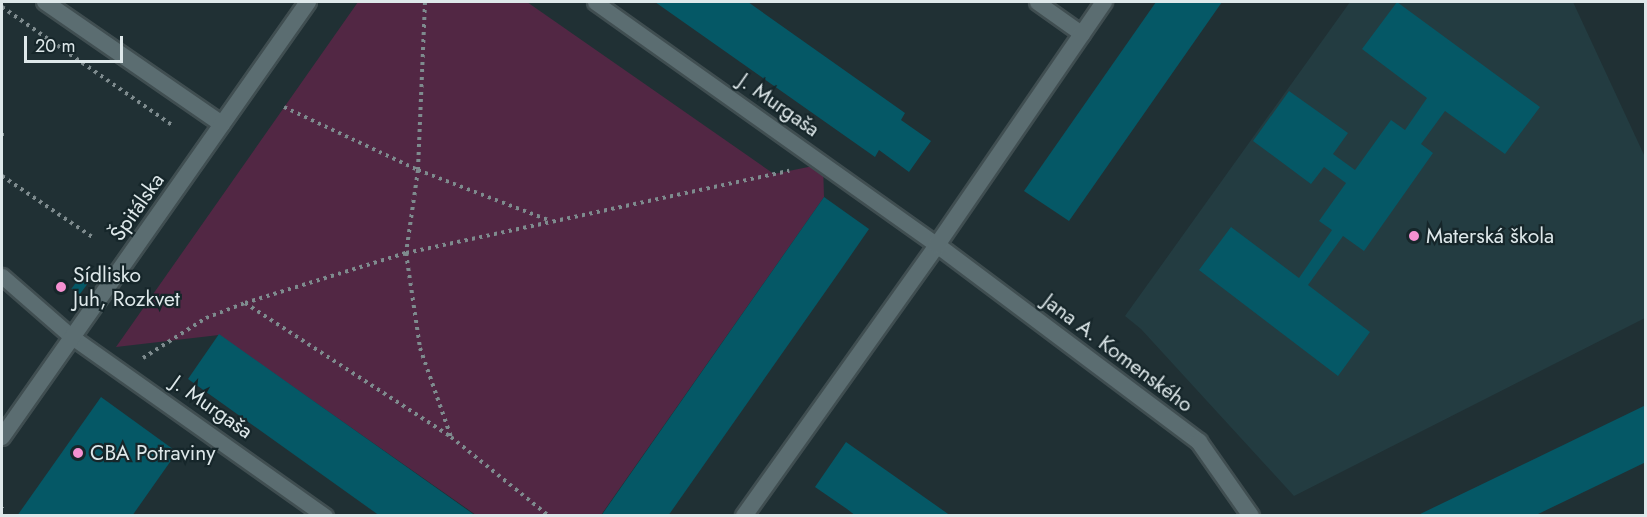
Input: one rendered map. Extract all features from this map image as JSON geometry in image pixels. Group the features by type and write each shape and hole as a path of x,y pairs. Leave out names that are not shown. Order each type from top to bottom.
{"street":[{"path":"45,2 222,124"},
{"name":"Špitálska","path":"2,437 308,2"},
{"path":"744,516 938,245 1104,2"},
{"name":"Jana A. Komenského","path":"938,245 1199,442 1251,516"}],"lane":[{"name":"J. Murgaša","path":"595,2 938,245"},
{"path":"1037,2 1082,34"},
{"name":"J. Murgaša","path":"2,276 72,337 325,516"}],"path":[{"path":"425,2 418,170 406,253 420,348 450,437"},
{"path":"2,7 173,126"},
{"path":"284,107 418,170 553,222"},
{"path":"122,371 206,318 245,303 406,253 823,164"},
{"path":"2,176 94,238"},
{"path":"245,303 450,437 549,516"}],"shaded area":[{"path":"358,2 527,2 774,174 823,164 824,197 601,515 476,515 219,335 116,347"},
{"name":"Materská škola","path":"1350,2 1573,2 1645,157 1645,318 1294,496 1141,329 1125,316"}],"building":[{"path":"655,2 748,2 905,113 901,120 931,141 909,172 879,150 875,157"},
{"path":"1156,2 1222,2 1069,221 1024,191"},
{"path":"1397,2 1540,107 1505,154 1445,111 1421,144 1433,153 1364,251 1343,236 1308,285 1370,332 1338,376 1199,270 1231,227 1299,278 1332,230 1319,221 1346,183 1324,167 1311,184 1253,141 1289,91 1348,133 1333,154 1355,170 1391,120 1405,130 1427,98 1362,49"},
{"path":"824,197 869,229 842,268 668,516 601,516"},
{"path":"84,272 92,278 79,295 71,289"},
{"path":"219,334 476,516 380,516 188,379"},
{"path":"101,397 177,452 132,516 17,516"},
{"path":"1646,405 1646,462 1534,516 1416,516"},
{"path":"846,442 951,516 856,516 815,487"}],"place":[{"name":"Materská škola","path":"1414,236"},
{"name":"Sídlisko Juh, Rozkvet","path":"61,287"},
{"name":"CBA Potraviny","path":"78,453"}]}
